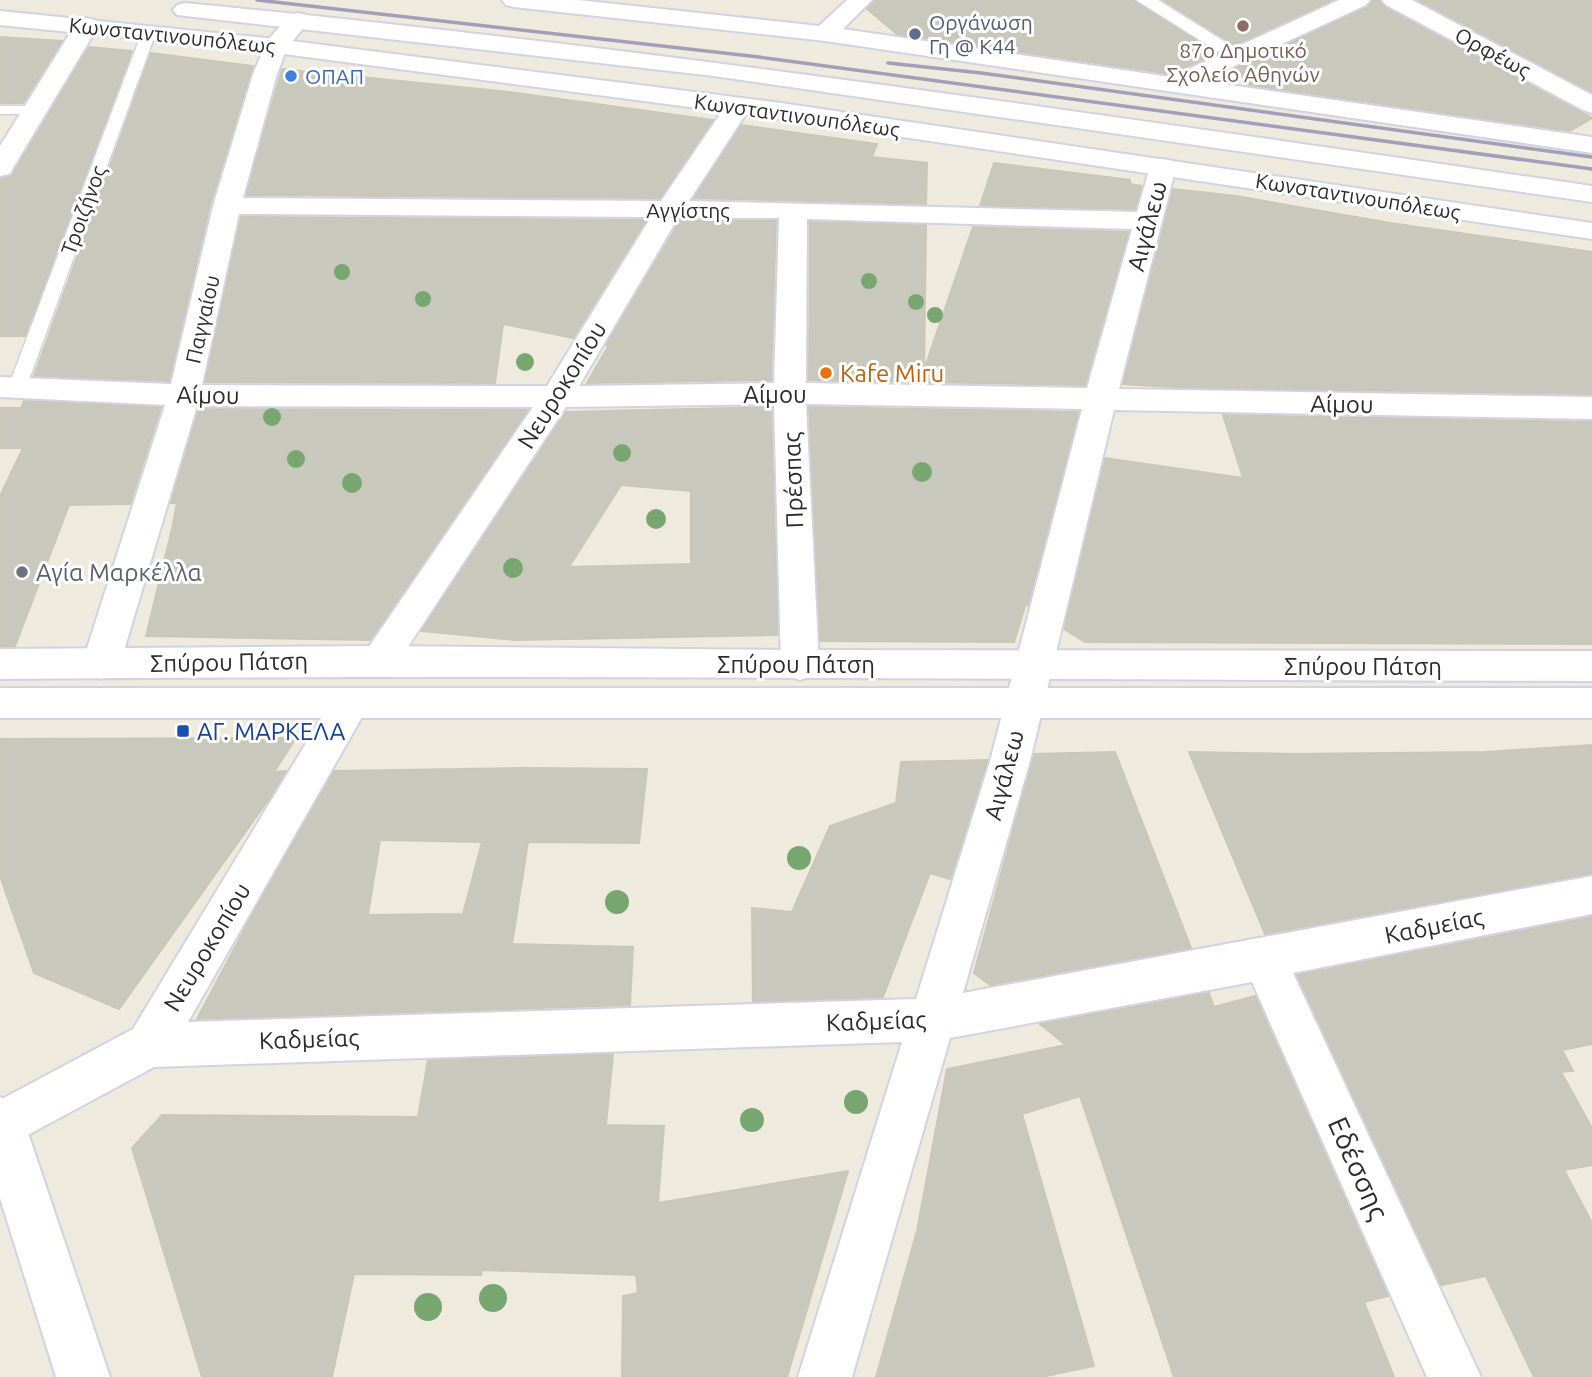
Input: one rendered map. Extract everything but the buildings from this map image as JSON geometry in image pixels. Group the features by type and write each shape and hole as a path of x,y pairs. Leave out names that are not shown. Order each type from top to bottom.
{"street":[{"path":"514,0 795,21 825,34 1589,143"},
{"path":"825,34 860,0"},
{"path":"1145,0 1237,55"},
{"path":"1173,85 1358,0"},
{"name":"Ορφέως","path":"1394,0 1592,104"},
{"name":"Κωνσταντινουπόλεως","path":"160,8 298,20 766,76 1592,194"},
{"name":"Κωνσταντινουπόλεως","path":"0,18 87,25 275,47 738,106 1592,231"},
{"name":"Παγγαίου","path":"101,664 184,395 227,206 265,74 275,47 298,20"},
{"path":"0,168 87,25"},
{"name":"Νευροκοπίου","path":"379,661 556,397 669,210 738,106"},
{"name":"Αιγάλεω","path":"825,1377 1010,761 1100,400 1163,167"},
{"name":"Αγγίστης","path":"227,206 793,211 1148,221"},
{"name":"Πρέσπας","path":"793,211 790,394 800,665"},
{"name":"Αίμου","path":"8,387 184,395 556,397 790,394 1592,408"},
{"name":"Σπύρου Πάτση","path":"0,664 379,661 800,665 1029,684 1592,703"},
{"name":"Σπύρου Πάτση","path":"0,703 351,703 1592,666"},
{"name":"Νευροκοπίου","path":"149,1045 351,703"},
{"name":"Καδμείας","path":"149,1045 932,1020 1592,895"},
{"name":"Εδέσσης","path":"1264,959 1454,1377"},
{"path":"83,1377 0,1124 149,1045"}],"lane":[{"name":"Τροιζήνος","path":"8,387 149,32"},
{"path":"0,110 36,110"}],"railway":[{"path":"257,0 759,57 1592,169"},
{"path":"888,63 981,73 1592,157"}],"place":[{"name":"87ο Δημοτικό Σχολείο Αθηνών","path":"1243,26"},
{"name":"Οργάνωση Γη @ Κ44","path":"915,34"},
{"name":"ΟΠΑΠ","path":"291,76"},
{"name":"Kafe Miru","path":"826,373"},
{"name":"Αγία Μαρκέλλα","path":"22,572"},
{"name":"ΑΓ. ΜΑΡΚΕΛΑ","path":"183,731"}]}
